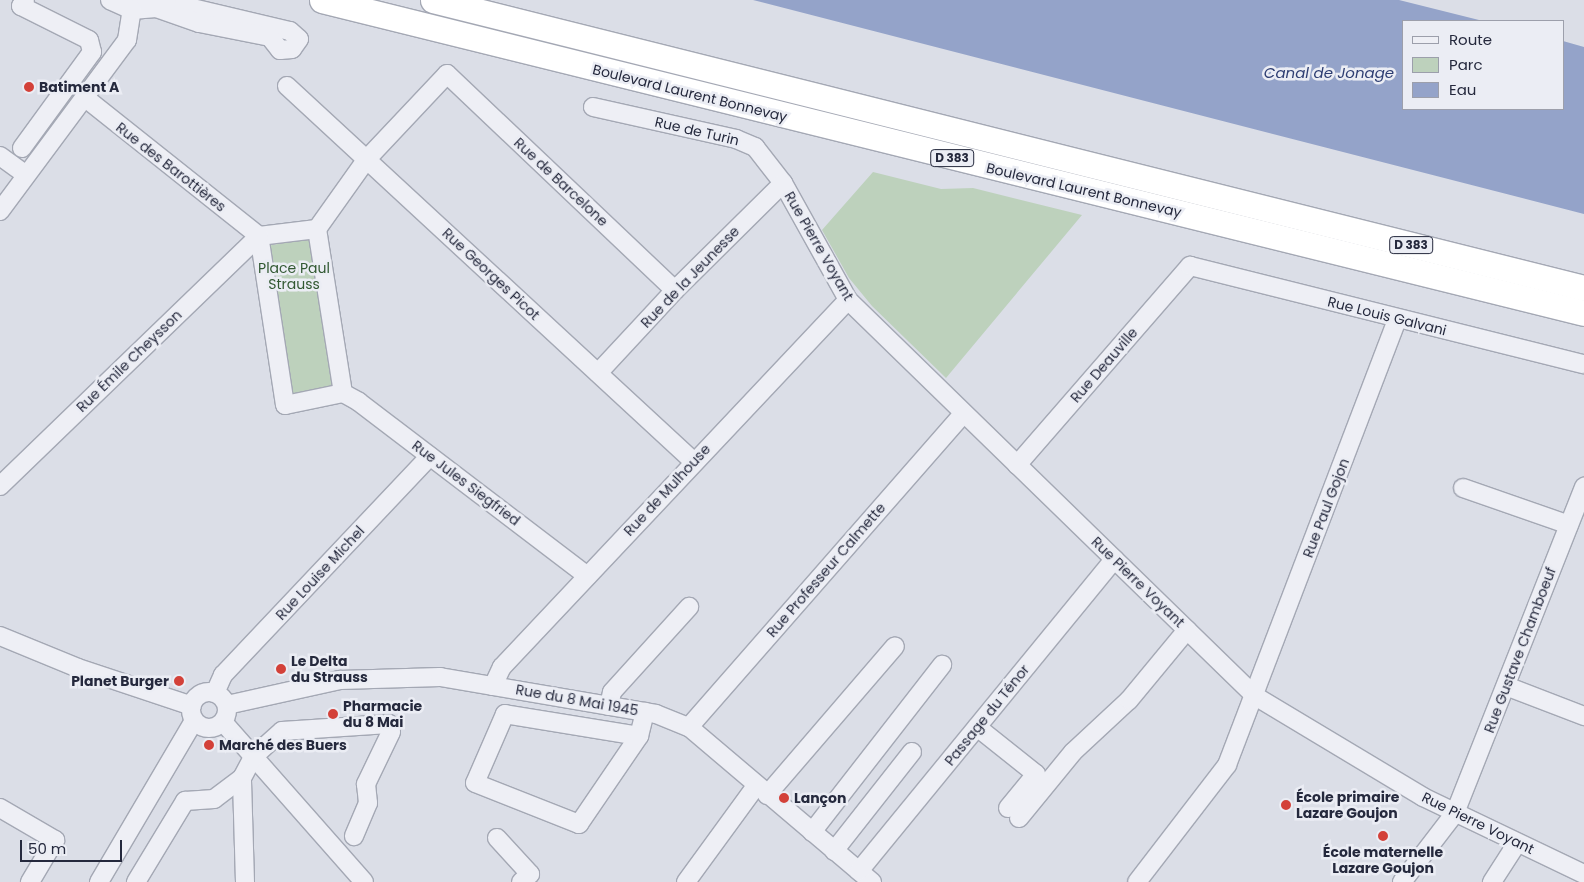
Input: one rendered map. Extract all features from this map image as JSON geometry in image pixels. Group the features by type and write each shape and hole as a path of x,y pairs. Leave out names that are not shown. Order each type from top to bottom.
{"highway":[{"name":"Boulevard Laurent Bonnevay","path":"322,0 1584,313"},
{"name":"Boulevard Laurent Bonnevay","path":"433,0 1584,288"}],"street":[{"path":"25,0 21,6 90,40 92,52 110,65"},
{"path":"110,0 132,10 156,8 199,23 270,38 280,50 292,50 299,39 290,31 167,2 146,3 132,10"},
{"path":"0,210 127,40 132,10"},
{"path":"22,148 92,52"},
{"name":"Rue de Barcelone","path":"366,160 447,74 675,290"},
{"name":"Rue Georges Picot","path":"287,86 694,462"},
{"name":"Rue des Barottières","path":"84,97 259,236"},
{"name":"Rue de Turin","path":"593,107 745,142 764,154 783,183"},
{"path":"38,127 53,139"},
{"path":"0,156 26,176"},
{"path":"317,229 259,236 286,405 343,393 317,229 366,160"},
{"name":"Rue de la Jeunesse","path":"598,372 675,290 783,183"},
{"name":"Rue Pierre Voyant","path":"783,183 848,300 1255,696 1456,813 1584,874"},
{"name":"Rue Émile Cheysson","path":"0,486 259,236"},
{"name":"Rue Louis Galvani","path":"1190,266 1398,320 1584,364"},
{"name":"Rue Deauville","path":"1018,465 1190,266"},
{"name":"Rue de Mulhouse","path":"492,686 502,667 848,300"},
{"name":"Rue Paul Gojon","path":"1137,882 1227,765 1398,320"},
{"name":"Rue Jules Siegfried","path":"343,393 359,402 588,576"},
{"name":"Rue Professeur Calmette","path":"689,727 964,413"},
{"name":"Rue Louise Michel","path":"222,707 223,675 430,456"},
{"name":"Rue Gustave Chamboeuf","path":"1402,882 1456,813 1584,487"},
{"path":"1463,488 1569,526"},
{"name":"Passage du Ténor","path":"866,877 977,727 1114,559"},
{"path":"609,706 612,692 688,607"},
{"path":"977,727 1036,774 1013,813 1128,700 1187,630"},
{"path":"0,636 193,713 208,728 222,707"},
{"path":"686,882 761,790 895,646"},
{"path":"812,832 942,665"},
{"name":"Rue du 8 Mai 1945","path":"222,707 299,687 369,678 440,677 645,712 689,727 761,790 866,877"},
{"path":"1506,686 1584,716"},
{"path":"99,882 203,693 222,707 252,757 364,882"},
{"path":"639,736 505,714 475,783 579,824 639,736 645,712"},
{"path":"245,882 242,778 252,757 282,731 389,724 391,732 366,784 368,803 354,836"},
{"path":"834,851 912,752"},
{"path":"136,882 185,801 214,798 242,778"},
{"path":"0,808 55,840 30,882"},
{"path":"497,838 530,874 521,882"},
{"path":"1492,882 1517,843"}],"green space":[{"path":"873,172 941,189 973,188 1082,215 946,378 872,306 849,278 822,230"},
{"name":"Place Paul Strauss","path":"310,238 333,388 290,395 267,246"}],"water":[{"name":"Canal de Jonage","path":"753,0 1399,0 1479,20 1402,20 1402,110 1564,110 1564,41 1584,47 1584,214"}],"place":[{"name":"Batiment A","path":"29,87"},
{"name":"Le Delta du Strauss","path":"281,669"},
{"name":"Planet Burger","path":"179,681"},
{"name":"Pharmacie du 8 Mai","path":"333,714"},
{"name":"Marché des Buers","path":"209,745"},
{"name":"Lançon","path":"784,798"},
{"name":"École primaire Lazare Goujon","path":"1286,805"},
{"name":"École maternelle Lazare Goujon","path":"1383,836"}]}
